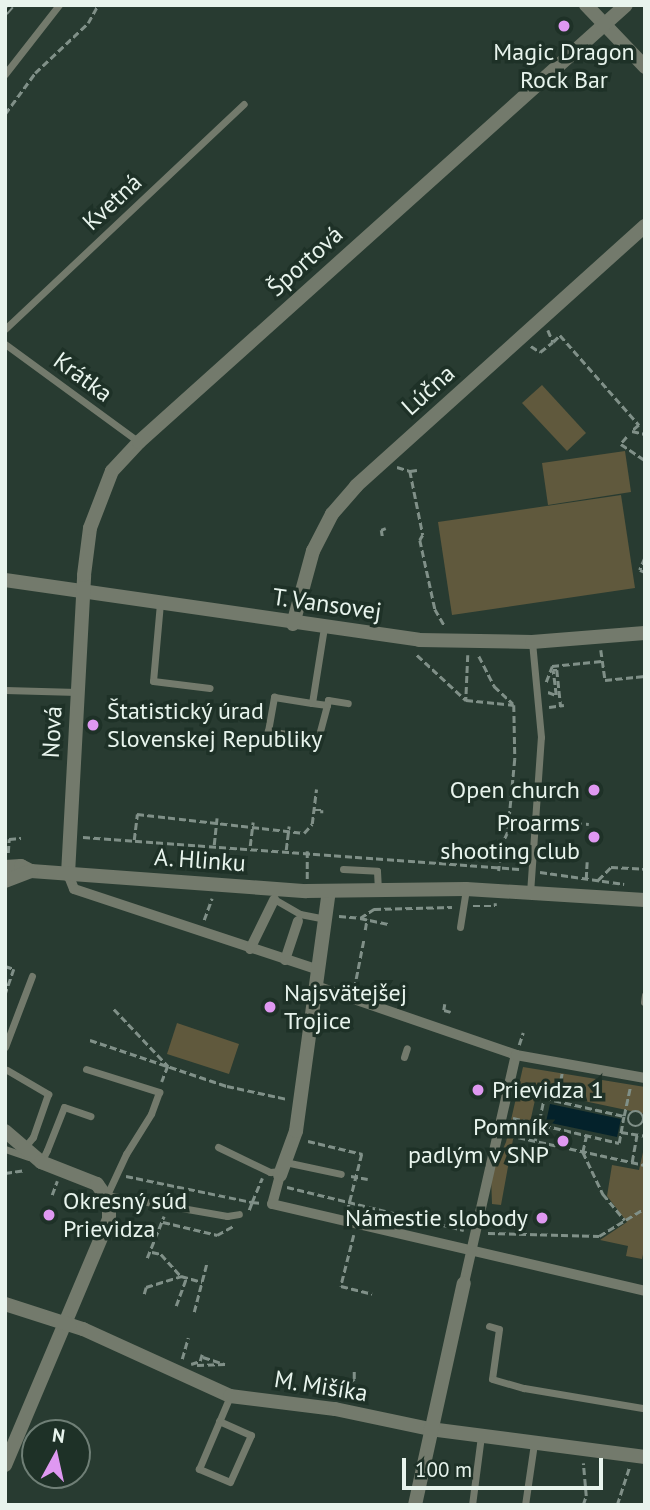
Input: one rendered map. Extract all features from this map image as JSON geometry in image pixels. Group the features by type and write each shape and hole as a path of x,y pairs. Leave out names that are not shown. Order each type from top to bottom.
{"street":[{"path":"586,5 645,67"},
{"name":"Športová","path":"82,592 90,528 112,471 139,442 626,5"},
{"name":"Lúčna","path":"293,624 309,560 325,526 356,486 645,226"},
{"name":"T. Vansovej","path":"5,580 293,624 418,640 532,642 645,633"},
{"name":"Nová","path":"68,874 82,592"},
{"name":"A. Hlinku","path":"6,860 31,871 272,894 466,889 645,900"},
{"name":"A. Hlinku","path":"5,881 31,871"},
{"path":"68,874 74,889 318,970"},
{"path":"329,891 296,1131 279,1173 272,1205 467,1252 644,1290"},
{"name":"A. Hlinku","path":"250,949 272,894"},
{"path":"285,960 298,921"},
{"path":"316,986 415,1025 516,1055 645,1079"},
{"path":"415,1505 430,1429 461,1319 467,1252 476,1233 516,1055"},
{"path":"5,1130 23,1149 41,1162 97,1184 107,1195 109,1219 5,1465"},
{"name":"M. Mišíka","path":"5,1304 65,1324 230,1396 335,1409 430,1429 639,1456"}],"lane":[{"path":"5,74 59,5"},
{"name":"Kvetná","path":"5,329 244,104"},
{"name":"Krátka","path":"5,344 139,442"},
{"path":"160,603 153,681 210,688"},
{"path":"312,703 324,627"},
{"path":"530,894 541,737 532,642"},
{"path":"5,690 77,692"},
{"path":"327,705 274,697 268,732 318,739 327,705 328,700 348,703"},
{"path":"343,869 377,871 378,890"},
{"path":"460,927 466,889"},
{"path":"272,894 300,914 326,917"},
{"path":"5,1047 32,976"},
{"path":"404,1057 407,1048"},
{"path":"86,1069 159,1092 151,1114 116,1173 107,1195 227,1216 239,1214"},
{"path":"7,1070 48,1094 33,1137 23,1149"},
{"path":"5,1149 41,1162 64,1107 90,1116"},
{"path":"218,1147 279,1173 345,1175"},
{"path":"489,1326 499,1329 492,1379 524,1388 642,1408"},
{"path":"219,1421 251,1435 230,1482 199,1469 219,1421 230,1396"},
{"path":"472,1505 481,1436"},
{"path":"525,1505 534,1443"}],"path":[{"path":"5,114 35,73 88,23 98,5"},
{"path":"545,316 550,322 547,333 552,342"},
{"path":"513,345 518,350 529,345 540,352 560,335 639,425 632,431 645,434"},
{"path":"627,437 621,444 645,460"},
{"path":"386,459 393,466 410,471 417,470"},
{"path":"410,471 423,536 420,540 435,609 443,619 447,632"},
{"path":"382,536 381,530 386,528"},
{"path":"645,558 640,570 645,572"},
{"path":"599,636 605,680 645,676"},
{"path":"418,648 417,656 466,700 514,705"},
{"path":"466,700 468,652 477,652 494,686 514,705 515,759 509,817 499,871"},
{"path":"552,666 602,661"},
{"path":"544,689 556,695 553,670 557,670 562,706 547,707"},
{"path":"137,814 304,833 312,824 316,789"},
{"path":"134,840 136,808"},
{"path":"143,815 144,809"},
{"path":"314,810 322,810 322,813"},
{"path":"169,812 169,818"},
{"path":"180,813 180,819"},
{"path":"206,817 206,822"},
{"path":"509,817 589,824"},
{"path":"214,845 217,818"},
{"path":"242,826 243,821"},
{"path":"250,848 253,822"},
{"path":"279,831 280,825"},
{"path":"286,850 289,826"},
{"path":"80,837 500,866 629,884"},
{"path":"6,860 9,839 21,838"},
{"path":"307,851 307,880"},
{"path":"586,879 587,862"},
{"path":"597,881 611,867 645,869"},
{"path":"206,913 212,898"},
{"path":"360,918 374,909 495,906 496,900"},
{"path":"326,917 360,918 388,924"},
{"path":"365,930 367,919"},
{"path":"354,989 364,938"},
{"path":"5,966 14,969 5,995"},
{"path":"443,1016 445,1004"},
{"path":"114,1009 168,1066"},
{"path":"444,1010 451,1012"},
{"path":"522,1038 523,1033"},
{"path":"90,1040 227,1086 301,1101"},
{"path":"557,1101 564,1064"},
{"path":"159,1092 168,1066"},
{"path":"502,1115 619,1143 632,1077"},
{"path":"535,1142 544,1098 625,1118 632,1126 631,1133"},
{"path":"625,1118 634,1110 644,1114 643,1123 632,1126"},
{"path":"296,1131 309,1142 362,1154 350,1202 351,1224 341,1286 372,1294"},
{"path":"621,1132 645,1136"},
{"path":"587,1135 583,1152 603,1194 625,1220"},
{"path":"632,1163 637,1135"},
{"path":"511,1136 645,1165"},
{"path":"5,1173 26,1170"},
{"path":"116,1173 272,1205"},
{"path":"239,1214 248,1213 262,1178 279,1173 350,1202 476,1233 599,1236 645,1208"},
{"path":"345,1175 368,1180"},
{"path":"52,1195 57,1181"},
{"path":"162,1221 214,1235 236,1225"},
{"path":"147,1258 156,1240"},
{"path":"152,1252 161,1253 181,1276 202,1282"},
{"path":"194,1312 207,1262"},
{"path":"144,1294 146,1287 181,1276"},
{"path":"176,1306 186,1278"},
{"path":"185,1349 188,1338"},
{"path":"191,1364 225,1364 201,1355 197,1361"},
{"path":"335,1409 342,1389 354,1379 354,1371"},
{"path":"582,1449 586,1496 583,1505"},
{"path":"617,1505 639,1456"}],"shaded area":[{"path":"542,385 586,433 567,451 522,403"},
{"path":"625,451 631,492 548,505 542,463"},
{"path":"621,495 635,588 452,615 438,522"},
{"path":"177,1023 239,1044 229,1074 167,1054"},
{"path":"523,1067 645,1087 645,1114 537,1091 527,1136 514,1134 501,1205 492,1204 491,1176 506,1142"},
{"path":"645,1143 645,1245 642,1259 626,1256 628,1246 600,1240 627,1222 607,1196 612,1165 639,1170"}],"water":[{"path":"550,1104 621,1119 617,1137 546,1122"}],"railway":[{"path":"5,12 11,5"}],"place":[{"name":"Magic Dragon Rock Bar","path":"564,26"},
{"name":"Štatistický úrad Slovenskej Republiky","path":"93,725"},
{"name":"Open church","path":"594,790"},
{"name":"Proarms shooting club","path":"594,837"},
{"name":"Najsvätejšej Trojice","path":"270,1007"},
{"name":"Prievidza 1","path":"478,1090"},
{"name":"Pomník padlým v SNP","path":"563,1141"},
{"name":"Okresný súd Prievidza","path":"49,1215"},
{"name":"Námestie slobody","path":"542,1218"}]}
